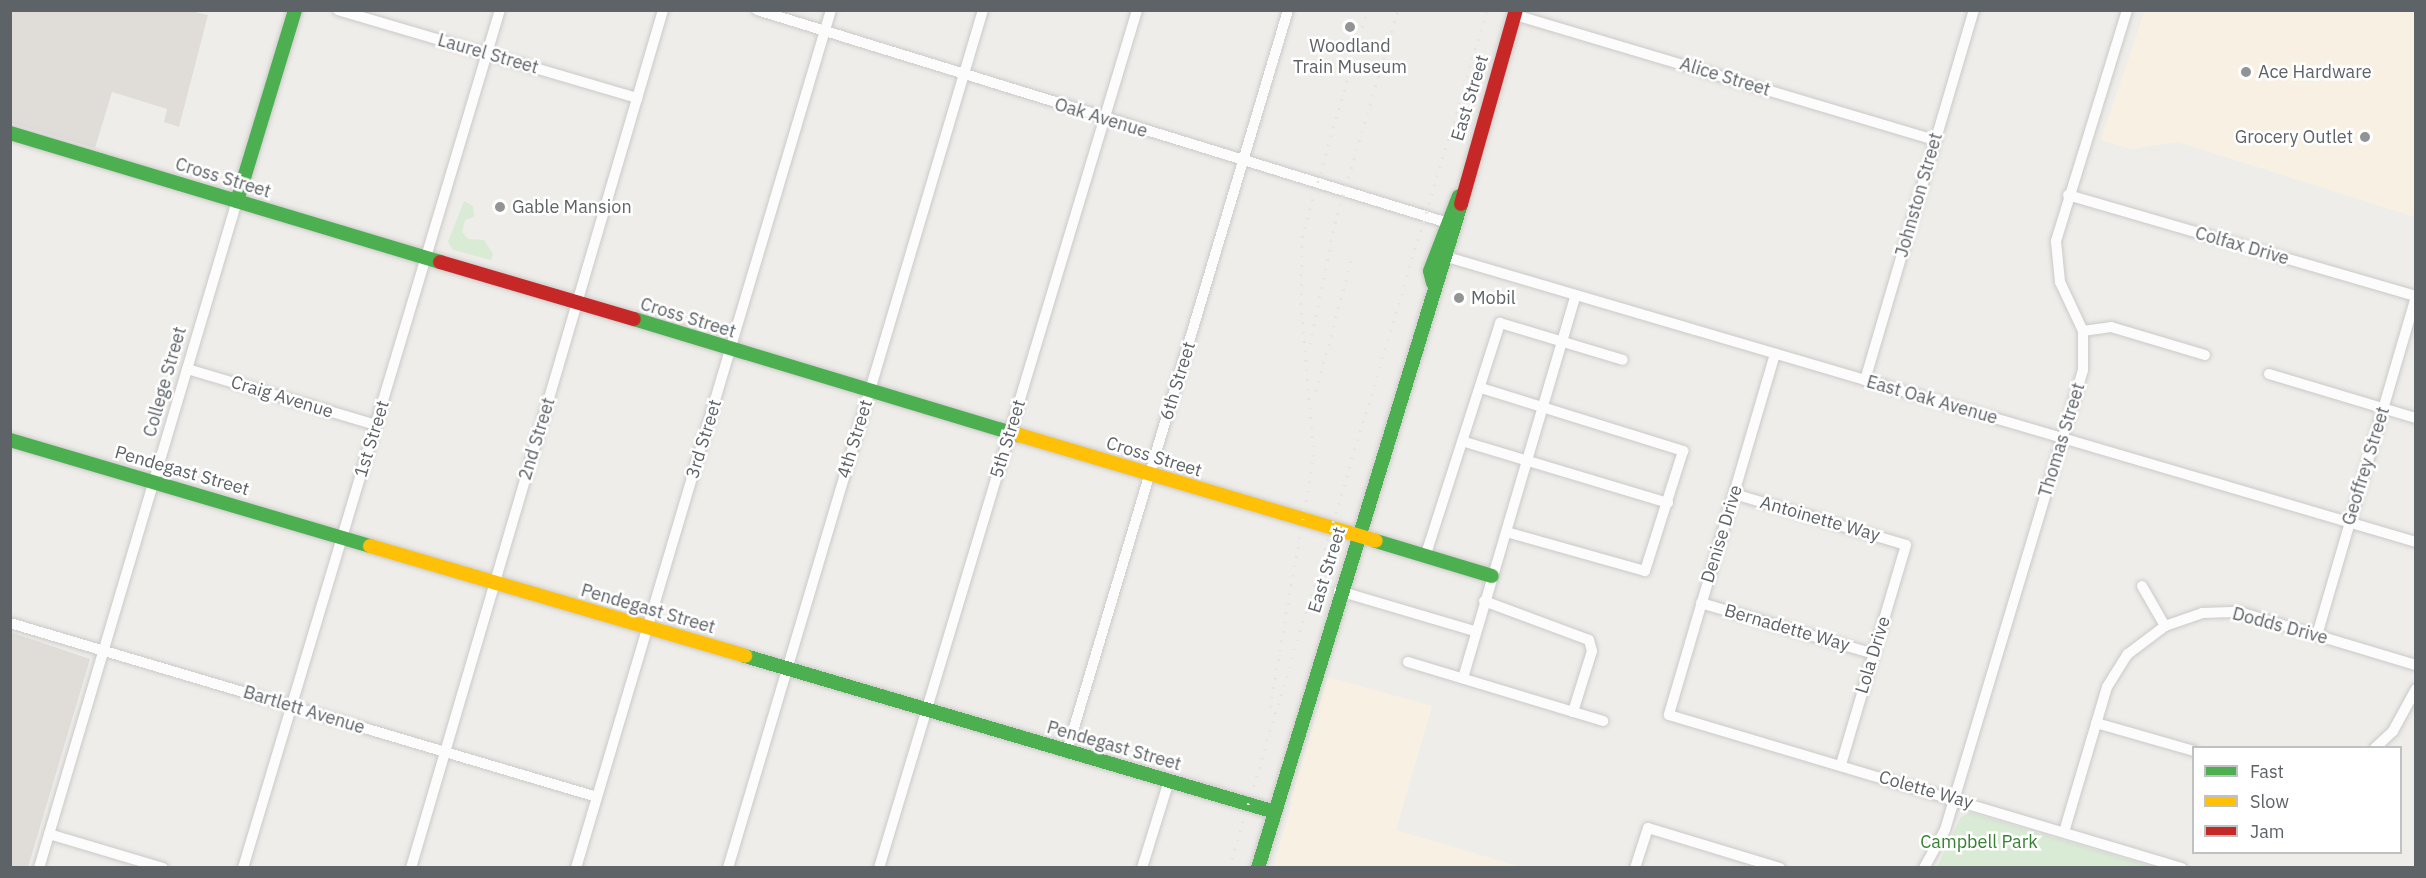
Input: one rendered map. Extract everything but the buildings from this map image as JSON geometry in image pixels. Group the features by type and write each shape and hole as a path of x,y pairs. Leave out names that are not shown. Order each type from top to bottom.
{"street":[{"name":"College Street","path":"39,867 295,10"},
{"name":"Laurel Street","path":"338,10 637,98"},
{"name":"1st Street","path":"243,867 500,10"},
{"name":"2nd Street","path":"411,867 443,751 663,10"},
{"name":"Oak Avenue","path":"757,10 1243,162 1445,222"},
{"name":"3rd Street","path":"576,867 831,10"},
{"name":"4th Street","path":"728,867 983,10"},
{"name":"5th Street","path":"879,867 1137,10"},
{"name":"6th Street","path":"1067,751 1288,10"},
{"name":"Johnston Street","path":"1865,380 1974,10"},
{"name":"Thomas Street","path":"1924,867 1940,843 1955,799 2083,370 2083,331 2060,282 2055,254 2068,195 2127,10"},
{"name":"Alice Street","path":"1515,13 1935,140"},
{"name":"East Street","path":"1433,283 1430,271 1445,222 1459,196 1515,13"},
{"name":"Cross Street","path":"10,133 1492,576"},
{"name":"Colfax Drive","path":"2068,195 2415,297"},
{"name":"East Street","path":"1258,867 1433,283 1448,257 1462,208 1459,196"},
{"name":"East Oak Avenue","path":"1448,257 2415,542"},
{"path":"1463,678 1474,631 1528,461 1560,342 1576,295"},
{"name":"Geoffrey Street","path":"2317,635 2415,297"},
{"path":"1425,557 1456,452 1465,442 1500,322 1623,360"},
{"path":"2083,331 2111,327 2205,355"},
{"name":"Denise Drive","path":"1668,715 1775,354"},
{"name":"Craig Avenue","path":"187,369 376,425"},
{"path":"2269,374 2415,418"},
{"path":"1481,388 1683,451 1648,569 1641,572 1506,532"},
{"name":"Pendegast Street","path":"10,440 1275,812"},
{"path":"1465,442 1668,503"},
{"name":"Antoinette Way","path":"1734,494 1906,545"},
{"name":"Lola Drive","path":"1841,765 1906,545"},
{"path":"2142,586 2165,626"},
{"path":"1339,591 1474,631"},
{"path":"1484,601 1589,640 1593,651 1573,712"},
{"name":"Bernadette Way","path":"1701,603 1874,654"},
{"name":"Dodds Drive","path":"2064,832 2107,687 2128,654 2165,626 2202,613 2239,612 2415,665"},
{"name":"Bartlett Avenue","path":"10,622 597,797"},
{"path":"1408,662 1603,722"},
{"path":"2376,746 2393,731 2415,689"},
{"name":"Colette Way","path":"1668,715 2182,867"},
{"path":"2096,723 2192,751"},
{"path":"1142,867 1169,781"},
{"path":"1635,867 1648,828 1751,863 1780,867"},
{"path":"49,834 163,867"}],"shaded area":[{"path":"2145,10 2415,11 2415,217 2178,142 2132,149 2101,140"},
{"path":"11,11 191,11 208,15 179,127 164,122 167,109 112,92 95,148 11,123"},
{"path":"10,632 90,659 28,867 11,867"},
{"path":"1328,677 1432,706 1396,830 1521,867 1273,867 1292,803 1317,809 1290,802"}],"green space":[{"path":"464,201 473,206 474,217 465,220 462,232 468,239 484,240 493,254 491,260 453,250 448,242"},
{"name":"Campbell Park","path":"1970,813 2153,867 1937,867 1961,817"}],"railway":[{"path":"1270,707 1314,456 1301,304 1302,237 1367,10"},
{"path":"1310,344 1335,223 1398,10"},
{"path":"1229,868 1487,10"},
{"path":"1316,391 1351,261"}],"traffic: fast":[{"path":"237,201 295,10"},
{"path":"10,133 440,262"},
{"path":"1433,283 1430,271 1459,196"},
{"path":"1258,868 1461,204"},
{"path":"634,319 1019,435"},
{"path":"10,440 370,546"},
{"path":"1376,541 1492,576"},
{"path":"745,656 1275,812"}],"traffic: slow":[{"path":"1019,435 1376,541"},
{"path":"370,546 745,656"}],"traffic: jam":[{"path":"1461,204 1516,10"},
{"path":"440,262 634,319"}],"place":[{"name":"Woodland Train Museum","path":"1350,27"},
{"name":"Ace Hardware","path":"2246,72"},
{"name":"Grocery Outlet","path":"2365,137"},
{"name":"Gable Mansion","path":"500,207"},
{"name":"Mobil","path":"1459,298"}]}
